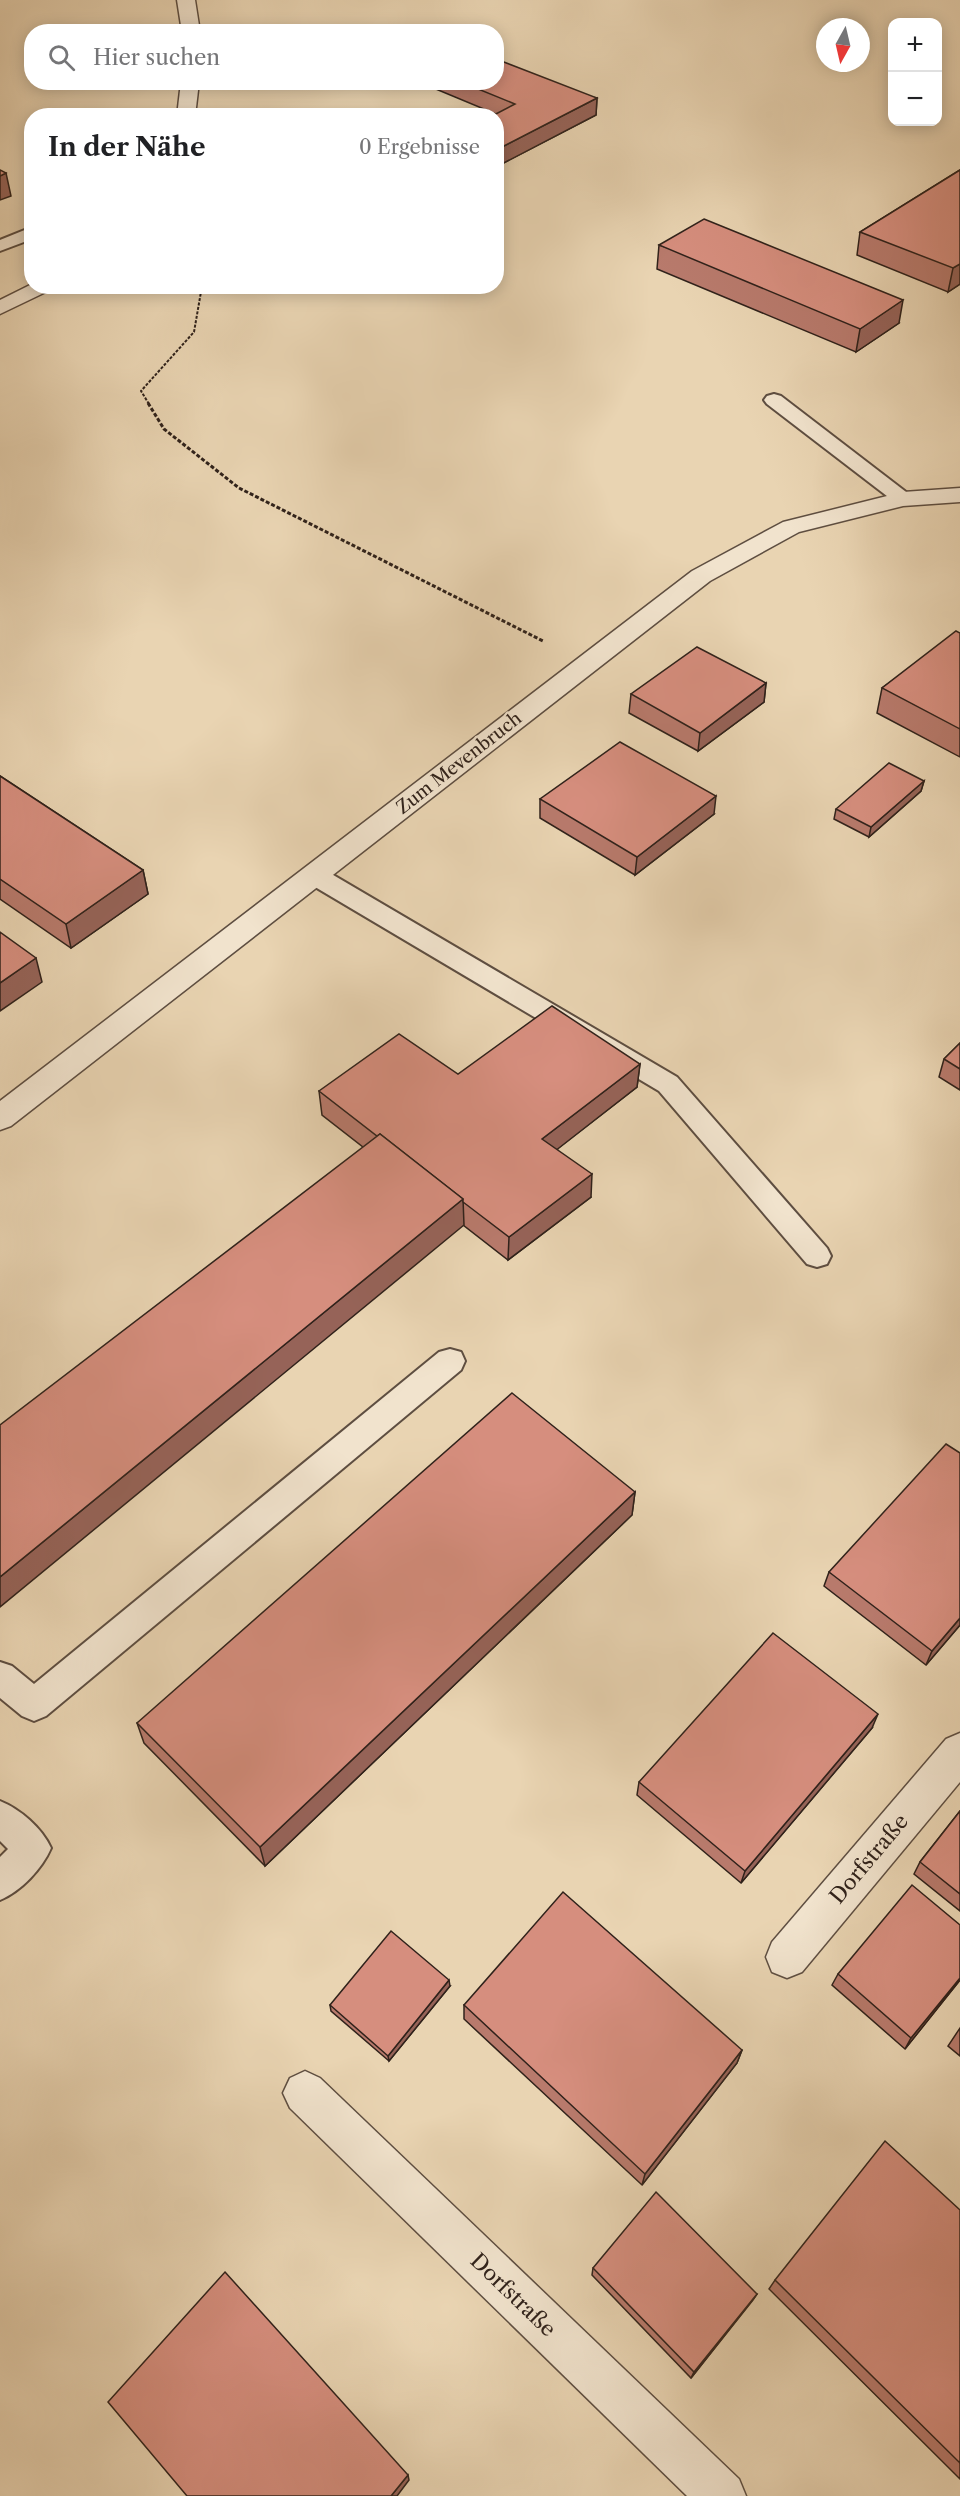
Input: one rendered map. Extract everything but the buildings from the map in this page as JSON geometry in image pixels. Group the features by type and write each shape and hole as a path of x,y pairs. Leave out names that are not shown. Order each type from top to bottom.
{"street":[{"path":"186,0 190,24"},
{"path":"187,108 189,90"},
{"path":"0,308 27,294"},
{"name":"Zum Mevenbruch","path":"0,1118 701,576 791,527 903,499 960,495"},
{"name":"Dorfstraße","path":"787,1957 957,1760"},
{"name":"Dorfstraße","path":"305,2093 722,2496"}],"lane":[{"path":"0,246 24,236"},
{"path":"774,400 903,499"},
{"path":"314,875 668,1084 817,1256"},
{"path":"0,1677 34,1705 450,1360"},
{"path":"0,1818 33,1848 0,1882"}],"path":[{"path":"201,294 194,332 141,391 164,429 239,488 587,664"}]}
